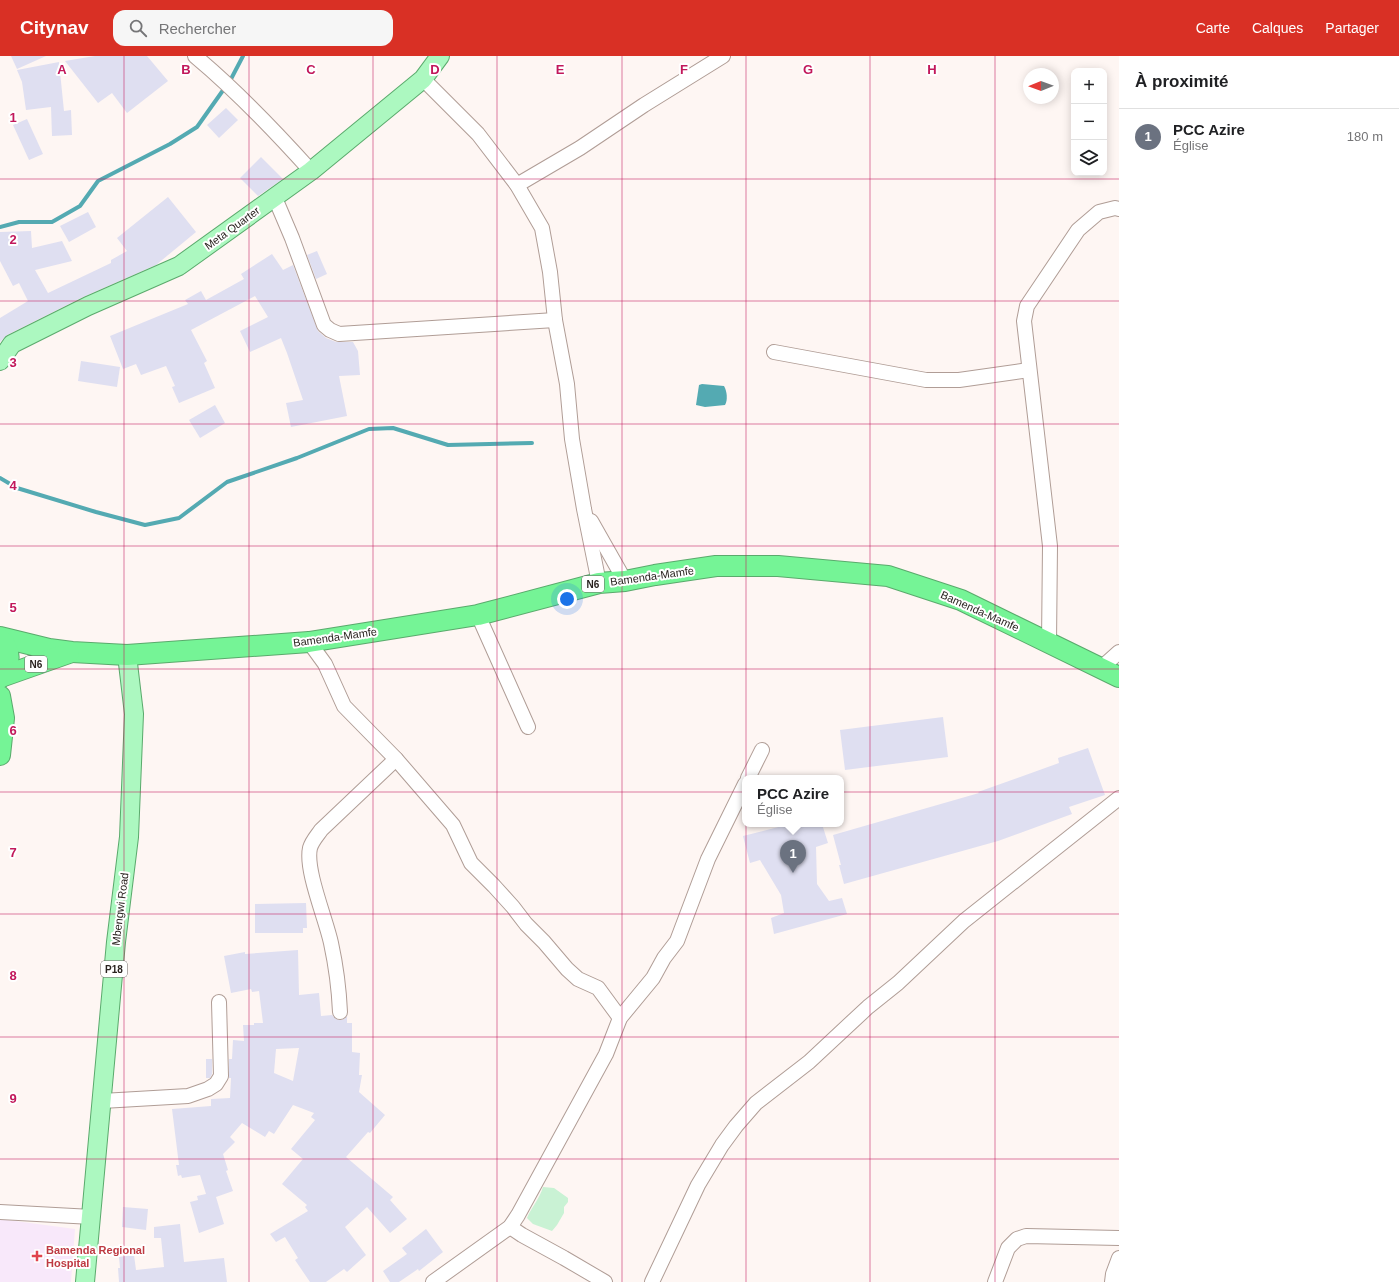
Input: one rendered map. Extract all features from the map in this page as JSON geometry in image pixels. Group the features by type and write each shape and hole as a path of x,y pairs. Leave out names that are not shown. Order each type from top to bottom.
{"highway":[{"name":"Bamenda-Mamfe","path":"0,638 49,649 72,652 128,655 309,642 478,615 599,583 625,581 716,566 778,566 888,576 961,600 1103,666 1119,677"},
{"name":"N6","path":"0,638 5,643 9,661 0,684"},
{"name":"Bamenda-Mamfe","path":"0,684 72,652"},
{"path":"0,684 4,718 0,755"}],"main road":[{"name":"Meta Quarter","path":"0,360 12,344 88,306 179,266 311,172 422,79 440,56"},
{"name":"Mbengwi Road","path":"86,1282 116,942 129,837 134,714 128,655"}],"street":[{"path":"195,56 268,123 311,172"},
{"path":"517,185 580,148 644,104 723,56"},
{"path":"422,79 478,134 517,185 542,228 550,272 555,320 567,384 572,438 584,509 599,583"},
{"path":"275,198 292,238 324,325 330,330 339,334 555,320"},
{"path":"1049,642 1050,546 1024,321 1027,306 1078,230 1099,212 1115,208 1119,209"},
{"path":"774,352 926,380 960,380 1029,370"},
{"path":"584,509 625,581"},
{"path":"478,615 528,727"},
{"path":"309,642 326,664 344,706 396,759 453,825 471,863 494,886 567,969 578,979 598,988 620,1018"},
{"path":"1103,666 1119,652"},
{"path":"750,775 762,750"},
{"path":"340,1012 336,965 331,942 312,878 310,848 321,830 396,759"},
{"path":"434,1282 510,1227 518,1215 606,1054 620,1018 652,978 664,958 677,941 708,859 742,790"},
{"path":"652,1282 698,1185 731,1132 756,1103 809,1062 868,1007 898,983 964,921 1119,798"},
{"path":"102,1101 188,1096 208,1089 216,1084 221,1076 220,1002"},
{"path":"0,1212 92,1217"},
{"path":"510,1227 522,1236 605,1282"},
{"path":"995,1282 1008,1248 1017,1239 1026,1236 1119,1238"},
{"path":"1112,1282 1113,1274 1119,1258"}],"shaded area":[{"name":"Bamenda Regional Hospital","path":"0,1219 75,1229 71,1282 0,1282"}],"green space":[{"path":"543,1187 554,1188 568,1198 568,1202 564,1207 564,1213 552,1231 533,1224 527,1218"}],"water":[{"path":"699,385 724,386 727,396 725,405 705,407 696,405"}],"building":[{"path":"11,56 46,56 17,69"},
{"path":"95,56 147,56 168,81 127,113 112,93 98,103 65,61"},
{"path":"59,62 64,111 71,110 72,135 52,136 51,107 26,110 22,82 17,70"},
{"path":"226,108 238,120 219,138 207,125"},
{"path":"27,119 43,154 29,160 13,125"},
{"path":"261,157 283,179 258,196 240,178"},
{"path":"168,197 196,232 156,265 83,297 7,335 0,342 0,318 28,301 19,283 13,286 0,261 0,232 31,231 32,248 62,241 72,261 35,270 48,293 111,263 111,260 127,251 117,238"},
{"path":"88,212 96,227 69,242 60,226"},
{"path":"317,251 327,274 316,279 307,255"},
{"path":"272,254 283,270 293,265 318,331 326,338 336,342 353,342 358,351 360,375 339,376 347,416 291,427 286,403 303,400 281,338 250,352 240,331 268,317 255,296 191,330 207,361 204,363 215,388 179,403 172,387 175,386 166,366 141,375 136,364 123,369 110,336 188,304 185,300 201,291 206,300 244,279 241,274"},
{"path":"81,361 120,367 117,387 78,381"},
{"path":"215,405 225,423 200,438 189,420"},
{"path":"943,717 948,757 845,770 840,730"},
{"path":"1088,748 1105,795 1069,807 1072,814 998,841 844,884 839,865 841,865 833,835 979,793 978,792 1059,763 1058,758"},
{"path":"778,827 823,827 828,843 816,847 817,884 829,901 842,898 847,914 774,934 771,918 784,913 781,895 760,860 750,863 743,836"},
{"path":"306,903 307,928 303,928 303,933 255,933 255,904"},
{"path":"298,950 299,995 319,993 321,1016 332,1015 336,1019 340,1020 347,1016 347,1023 352,1023 352,1052 360,1053 359,1075 362,1075 359,1092 385,1115 370,1133 368,1132 346,1157 393,1197 390,1200 407,1219 390,1233 367,1207 345,1227 366,1255 347,1272 344,1269 326,1282 310,1282 295,1260 298,1258 285,1237 276,1242 270,1234 308,1211 305,1207 307,1205 282,1184 303,1159 291,1149 315,1120 311,1117 314,1113 293,1105 274,1134 269,1131 265,1137 242,1123 230,1137 235,1142 223,1154 228,1170 226,1171 233,1191 216,1197 224,1224 199,1233 190,1202 198,1200 197,1196 206,1194 200,1175 182,1178 181,1175 178,1176 176,1165 179,1165 172,1109 211,1106 211,1099 230,1098 231,1078 229,1078 229,1059 232,1059 233,1040 244,1041 243,1025 263,1023 259,991 252,992 251,989 231,993 224,956 245,952 245,954","holes":["299,1048 293,1081 274,1073 276,1049"]},
{"path":"206,1059 212,1059 212,1074 210,1078 206,1078"},
{"path":"123,1207 148,1209 146,1230 122,1227"},
{"path":"180,1224 184,1262 224,1258 227,1282 119,1282 119,1257 134,1255 136,1270 164,1267 161,1238 154,1238 154,1227"},
{"path":"426,1229 443,1252 419,1271 418,1269 399,1282 390,1282 383,1271 407,1254 402,1248"}],"waterway":[{"path":"0,227 19,222 52,222 80,206 98,181 170,144 197,127 231,79 243,56"},
{"path":"0,478 17,488 145,525 179,518 227,482 297,458 369,429 393,428 448,445 532,443"}],"place":[{"name":"PCC Azire","path":"793,873"},
{"name":"Bamenda Regional Hospital","path":"37,1256"}]}
